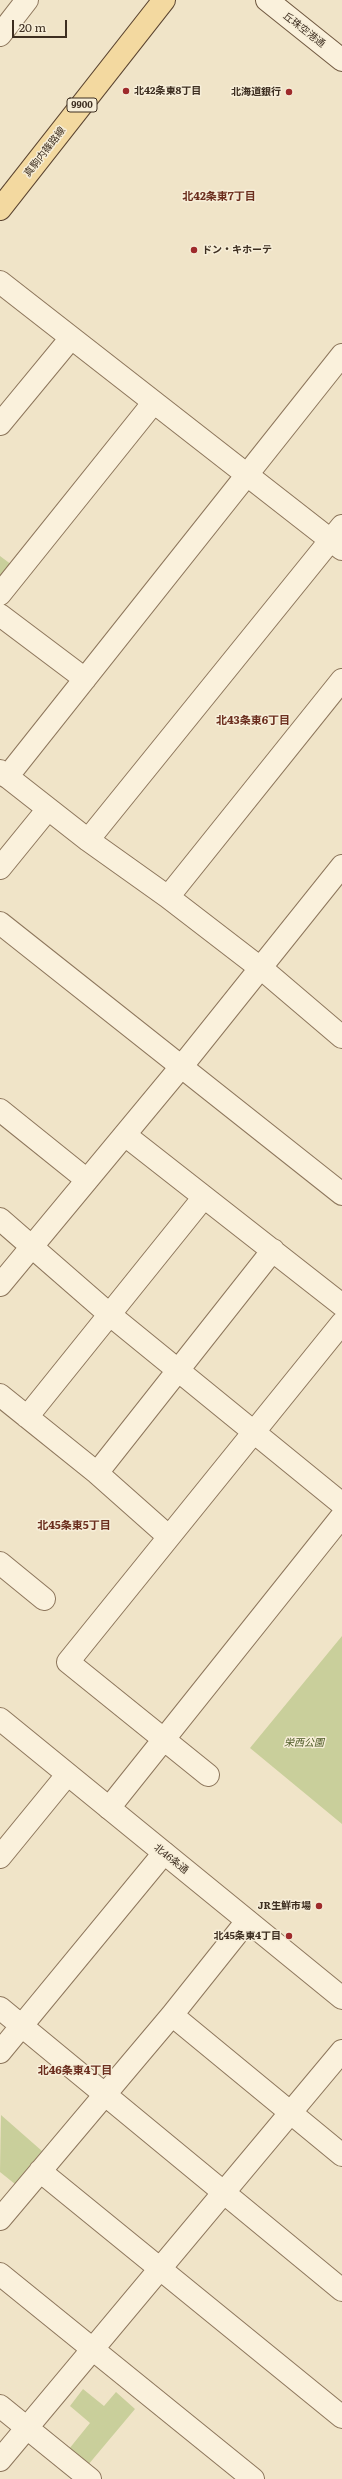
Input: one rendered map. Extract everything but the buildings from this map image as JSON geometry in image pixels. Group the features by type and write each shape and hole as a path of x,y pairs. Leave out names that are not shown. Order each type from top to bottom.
{"main road":[{"name":"真駒内篠路線","path":"3,199 164,0"}],"street":[{"path":"0,35 27,0"},
{"name":"丘珠空港通","path":"267,0 342,60"},
{"path":"0,282 246,475 338,538 88,840"},
{"path":"0,424 71,338"},
{"path":"342,356 85,679 4,774 88,840 168,897 259,968 342,1037"},
{"path":"0,594 154,402"},
{"path":"0,615 85,679"},
{"path":"168,897 342,680"},
{"path":"0,868 48,809"},
{"path":"0,1285 182,1066 342,866"},
{"path":"0,923 342,1194"},
{"path":"0,1110 87,1180"},
{"path":"125,1135 342,1305"},
{"path":"27,1417 204,1197"},
{"path":"0,1219 109,1314 342,1504"},
{"path":"96,1473 273,1250"},
{"path":"208,1775 68,1662 252,1432 342,1323"},
{"path":"0,1396 96,1473 168,1536"},
{"path":"108,1808 342,1516"},
{"path":"0,1563 44,1599"},
{"name":"北46条通","path":"0,1719 342,1998"},
{"path":"0,1857 67,1775"},
{"path":"0,2052 164,1853"},
{"path":"0,2219 172,2015 247,1921"},
{"path":"0,2008 342,2290"},
{"path":"172,2015 342,2155"},
{"path":"0,2460 342,2051"},
{"path":"40,2171 342,2417"},
{"path":"0,2274 253,2479"},
{"path":"0,2406 90,2479"}],"green space":[{"path":"0,556 12,565 0,580"},
{"name":"栄西公園","path":"342,1636 342,1824 250,1748"},
{"path":"1,2115 42,2151 15,2184 0,2172"},
{"path":"83,2389 104,2406 116,2392 135,2409 88,2465 69,2449 90,2423 70,2406"}],"place":[{"name":"北42条東8丁目","path":"126,91"},
{"name":"北海道銀行","path":"289,92"},
{"name":"ドン・キホーテ","path":"194,250"},
{"name":"JR生鮮市場","path":"319,1906"},
{"name":"北45条東4丁目","path":"289,1936"}],"district":[{"name":"北42条東7丁目","path":"219,197"},
{"name":"北43条東6丁目","path":"253,721"},
{"name":"北45条東5丁目","path":"74,1526"},
{"name":"北46条東4丁目","path":"75,2071"}]}
